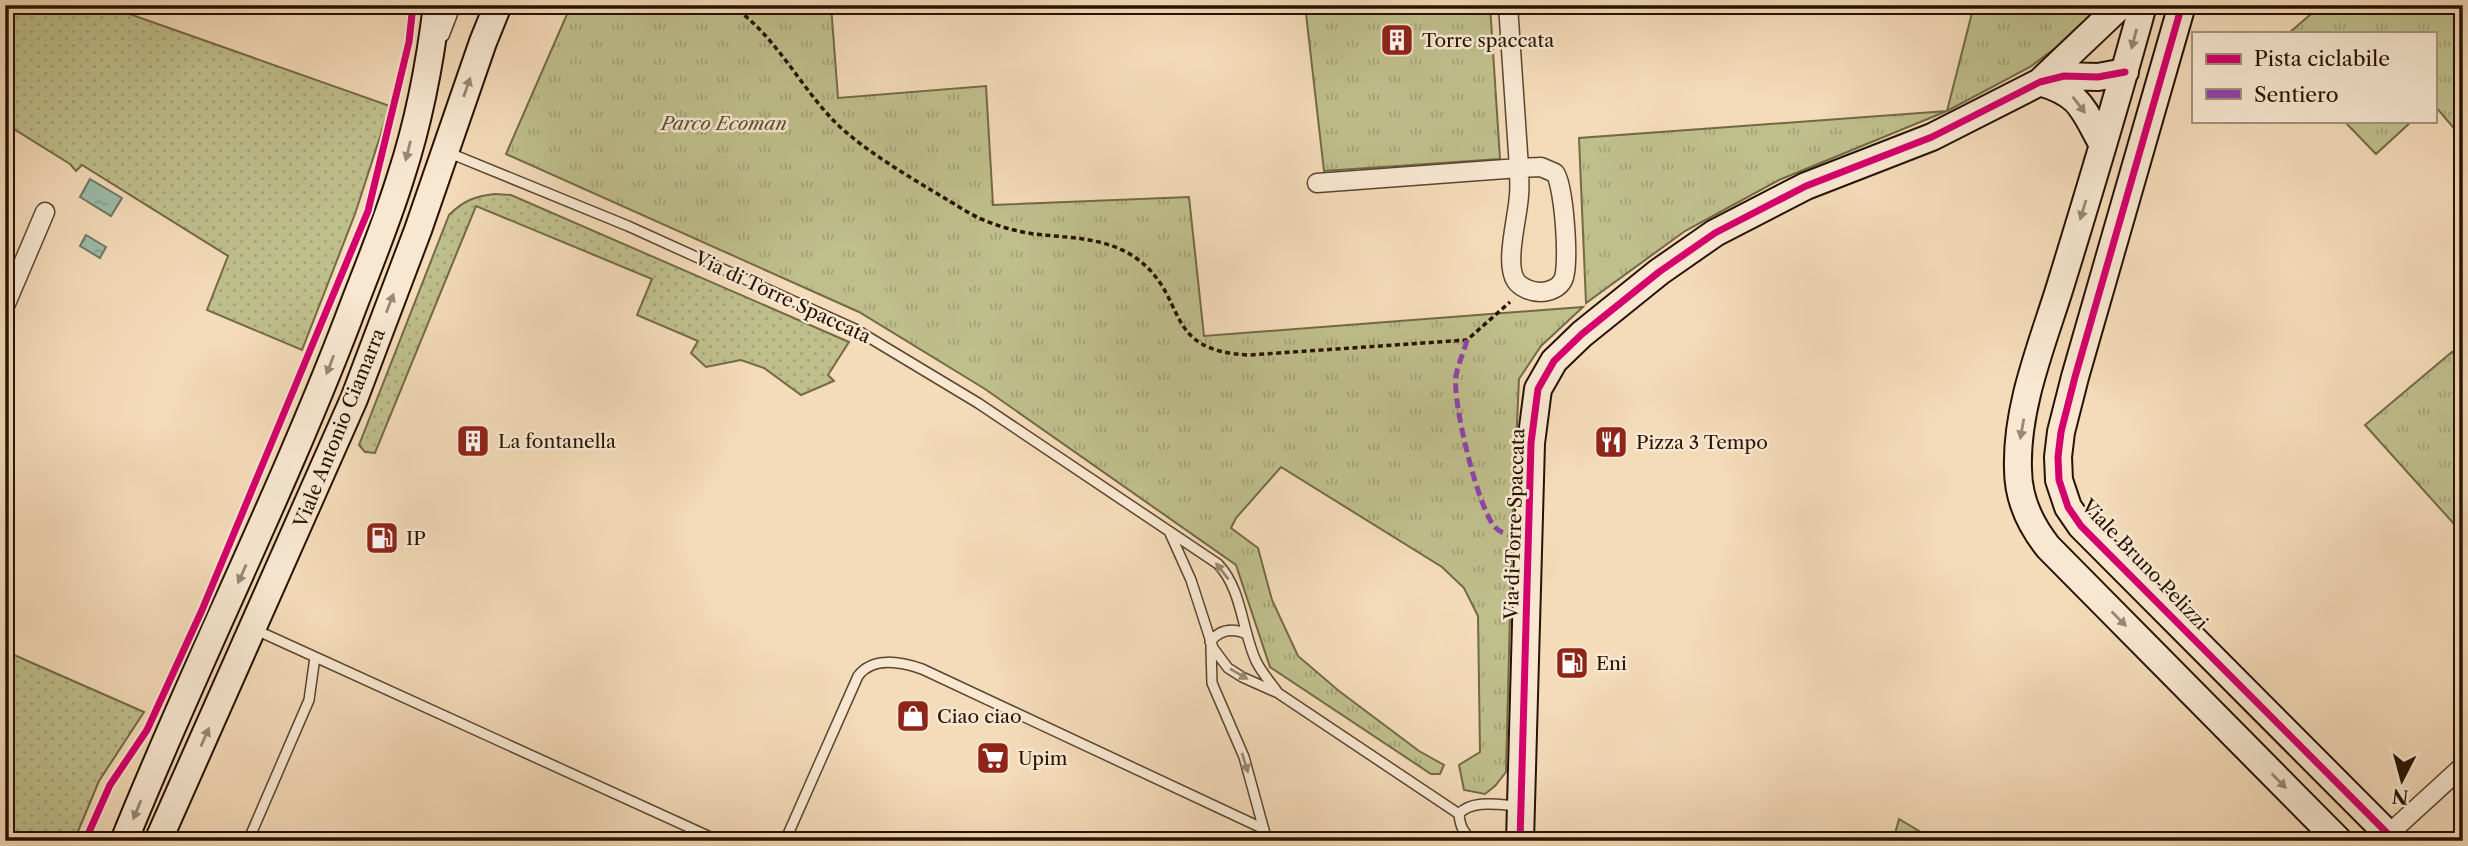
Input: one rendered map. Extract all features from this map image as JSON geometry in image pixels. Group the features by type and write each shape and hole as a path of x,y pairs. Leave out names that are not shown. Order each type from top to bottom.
{"street":[{"name":"Viale Antonio Ciamarra","path":"124,841 322,387 401,179 424,85 437,5"},
{"name":"Viale Antonio Ciamarra","path":"158,841 354,399 498,5"},
{"path":"1317,183 1519,168 1541,167 1555,173 1562,192 1566,264 1564,278 1555,288 1541,292 1523,287 1514,277 1512,262 1519,168 1507,5"},
{"name":"Via di Torre Spaccata","path":"2040,82 2121,5"},
{"path":"2143,5 2103,145 2039,349 2018,459 2018,479 2023,503 2032,525 2048,547 2339,841"},
{"name":"Viale Bruno Pelizzi","path":"2182,5 2068,401 2058,457 2062,490 2068,507 2081,526 2388,838"},
{"path":"2062,61 2101,65 2125,72"},
{"name":"Via di Torre Spaccata","path":"1520,841 1532,433 1538,389 1554,361 1582,334 1659,272 1715,233 1806,186 1932,137 2040,82 2064,76 2098,77 2125,72 2160,81"},
{"path":"2040,82 2061,89 2081,105 2103,145"},
{"path":"5,306 45,212"},
{"path":"2388,838 2463,766"}],"lane":[{"name":"Viale Antonio Ciamarra","path":"424,85 456,5"},
{"name":"Via di Torre Spaccata","path":"445,151 628,226 845,323 978,403 1204,553 1227,574 1261,669 1278,693"},
{"name":"Via di Torre Spaccata","path":"1168,530 1191,580 1210,642 1228,668 1278,693 1459,814 1462,830 1475,841"},
{"path":"253,629 719,841"},
{"path":"1247,634 1237,630 1222,631 1210,642 1212,683 1244,758 1267,841"},
{"path":"248,841 309,700 315,657"},
{"path":"785,841 858,676 871,665 887,662 922,669 1264,829"},
{"path":"1459,814 1469,806 1521,806"}],"path":[{"path":"731,5 768,37 823,108 854,139 984,220 1020,232 1102,243 1127,253 1155,277 1180,322 1193,338 1214,351 1249,355 1467,340 1496,316 1523,287"}],"green space":[{"path":"5,5 104,5 390,106 355,214 302,350 207,310 228,256 82,165 76,171 70,164 5,126"},
{"name":"Parco Ecoman","path":"571,5 831,5 838,98 986,86 993,205 1189,197 1204,336 1583,307 1541,346 1519,379 1506,772 1495,786 1485,794 1464,790 1459,765 1480,752 1478,616 1464,588 1442,567 1281,467 1236,518 1231,528 1258,548 1272,600 1298,656 1339,691 1419,751 1444,765 1440,774 1431,774 1270,667 1236,565 985,389 859,312 506,154"},
{"path":"1305,5 1490,5 1500,159 1324,171","holes":["1385,25 1411,28 1409,54 1383,52"]},
{"path":"1974,5 2104,5 2062,43 2030,67 1947,111"},
{"path":"2304,5 2463,5 2463,139 2436,107 2436,32 2290,32 2311,14"},
{"path":"1947,111 1779,180 1685,231 1586,303 1579,138"},
{"path":"2345,122 2411,122 2376,154"},
{"path":"495,194 511,195 849,342 828,375 834,381 801,395 764,368 741,360 706,367 691,353 698,341 637,315 652,279 476,206 375,453 365,452 359,445 449,215 470,200"},
{"path":"2452,352 2463,364 2463,534 2365,425"},
{"path":"5,651 144,712 99,781 74,841 5,841"},
{"path":"1899,819 1936,841 1893,841"}],"water":[{"path":"90,179 122,198 111,216 80,197"},
{"path":"86,235 106,247 100,258 80,246"}],"marked path":[{"path":"1467,340 1456,376 1456,389 1462,430 1474,477 1494,526 1505,534 1529,538"}],"cycle path":[{"path":"85,841 110,785 147,730 202,610 368,211 409,42 413,5"},
{"path":"2182,5 2075,377 2061,432 2059,480 2068,507 2081,526 2395,841"},
{"path":"1520,841 1531,443 1538,389 1554,361 1582,334 1659,272 1715,233 1806,186 1932,137 2040,82 2064,76 2098,77 2125,72"}],"place":[{"name":"Torre spaccata","path":"1397,40"},
{"name":"La fontanella","path":"473,441"},
{"name":"Pizza 3 Tempo","path":"1611,442"},
{"name":"IP","path":"382,538"},
{"name":"Eni","path":"1572,663"},
{"name":"Ciao ciao","path":"913,716"},
{"name":"Upim","path":"993,758"}]}
